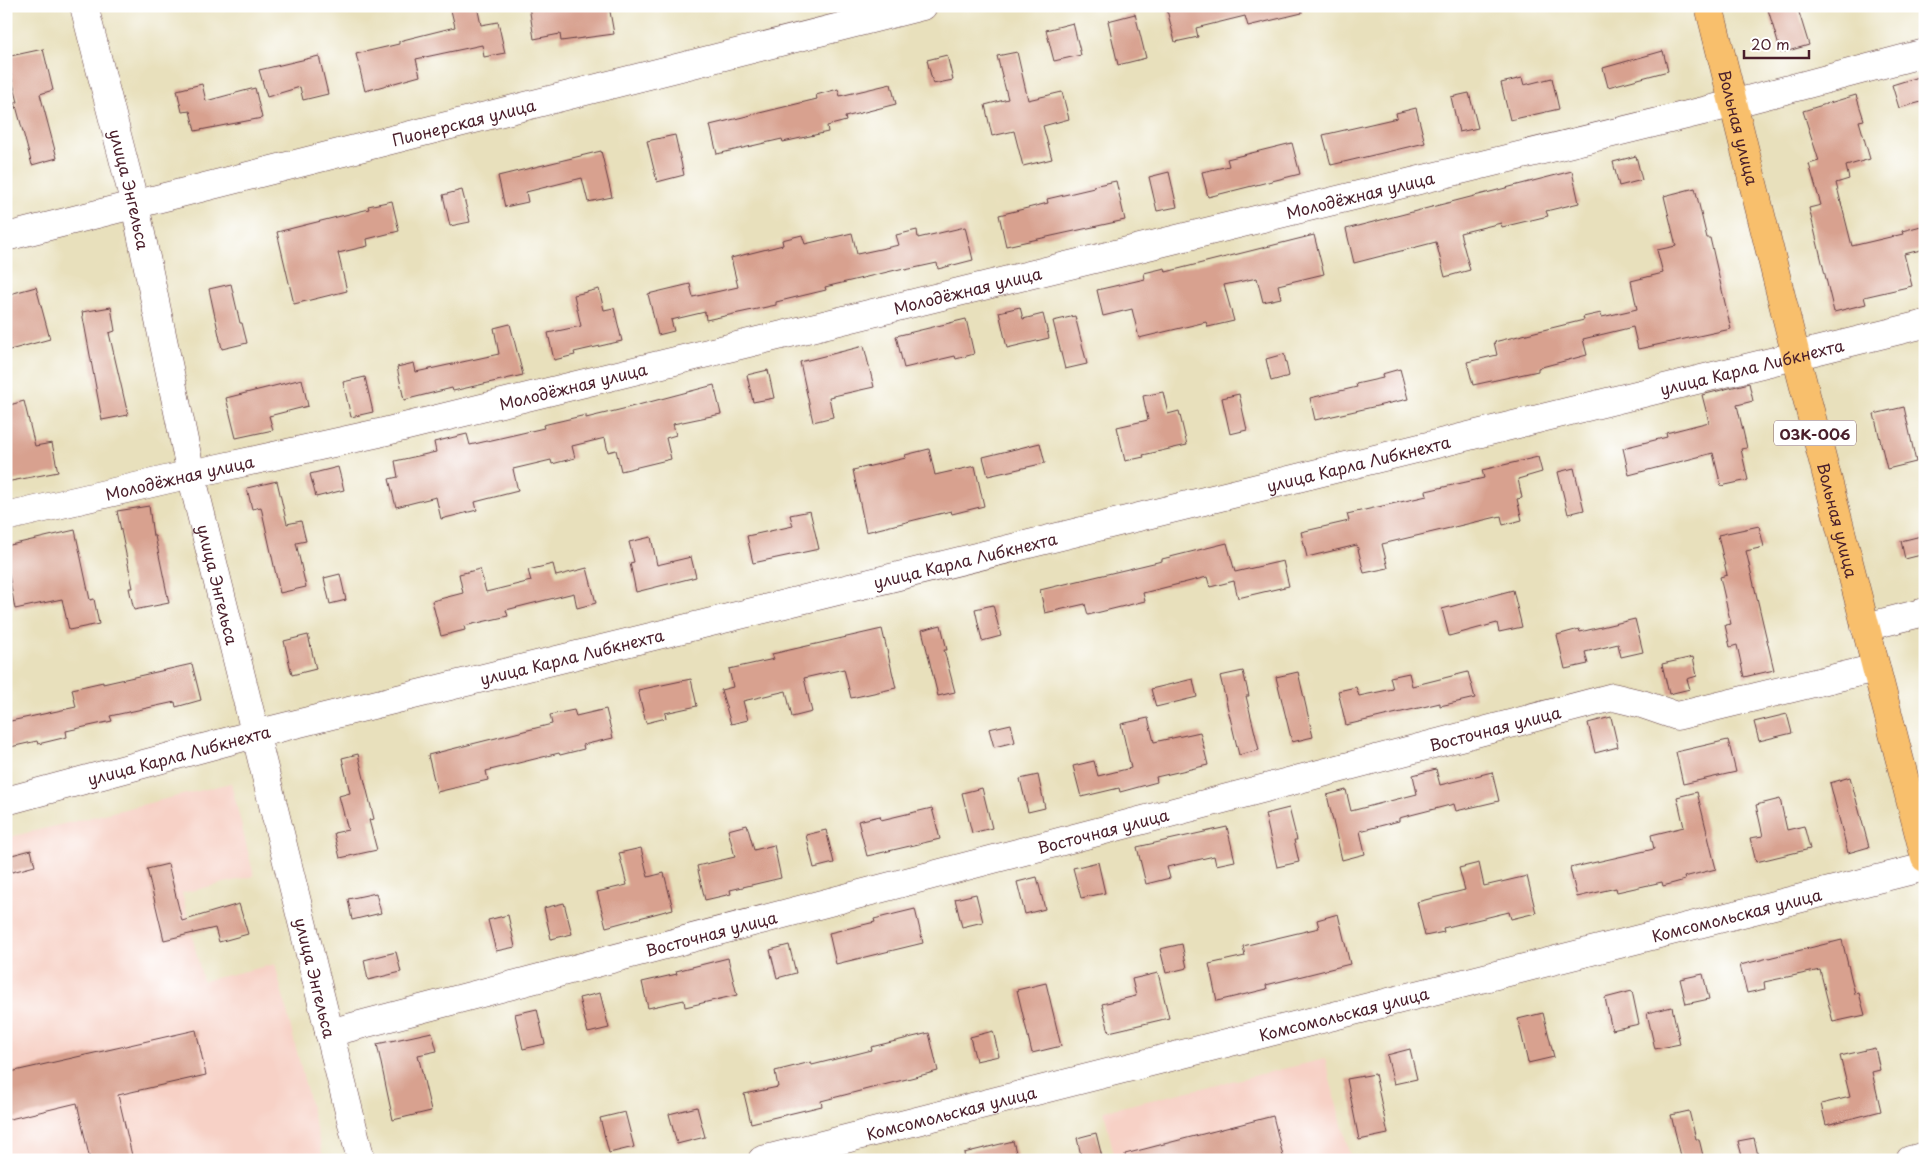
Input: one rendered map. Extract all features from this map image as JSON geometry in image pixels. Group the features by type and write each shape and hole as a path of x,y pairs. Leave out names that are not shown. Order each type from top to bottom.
{"main road":[{"name":"Вольная улица","path":"1709,6 1732,104 1925,858"}],"street":[{"name":"улица Энгельса","path":"84,6 135,204 191,474 361,1160"},
{"name":"Пионерская улица","path":"6,237 923,6"},
{"name":"Молодёжная улица","path":"6,517 389,430 1732,104 1925,53"},
{"name":"улица Карла Либкнехта","path":"6,801 255,734 1925,324"},
{"path":"1865,626 1925,612"},
{"name":"Восточная улица","path":"329,1033 1613,697 1678,716 1876,668"},
{"name":"Комсомольская улица","path":"762,1160 1925,867"},
{"path":"1910,1160 1925,1156"}],"shaded area":[{"path":"231,783 254,876 182,893 203,981 275,964 324,1160 6,1160 6,838"},
{"path":"1325,1059 1351,1160 1115,1160 1104,1111"}],"building":[{"path":"450,6 477,6 481,25 498,22 505,53 484,57 482,45 416,59 420,76 365,91 356,54 399,44 399,41 455,27"},
{"path":"529,6 609,6 614,34 561,41 560,34 534,39"},
{"path":"1184,6 1301,6 1302,13 1248,26 1245,16 1196,28 1198,37 1175,42 1167,10"},
{"path":"1767,6 1797,6 1809,45 1781,53"},
{"path":"1135,14 1146,58 1118,65 1108,21"},
{"path":"1073,23 1081,55 1054,61 1046,30"},
{"path":"43,49 53,90 40,94 57,158 32,165 15,102 18,102 6,57"},
{"path":"1663,51 1668,71 1608,87 1603,68"},
{"path":"1017,52 1028,100 1062,92 1069,119 1043,126 1052,159 1023,166 1014,131 992,136 985,105 1008,99 997,56"},
{"path":"947,55 953,80 933,84 927,60"},
{"path":"319,56 328,94 303,100 300,87 267,97 259,70"},
{"path":"1918,77 1925,101 1899,108 1892,85"},
{"path":"1522,78 1524,85 1552,78 1559,109 1510,120 1501,83"},
{"path":"202,84 206,101 255,88 262,118 195,131 190,111 182,112 177,90"},
{"path":"891,84 896,104 845,117 846,121 827,126 828,132 783,142 782,139 717,154 710,125 817,99 816,95 838,89 840,96"},
{"path":"1469,93 1478,128 1459,132 1451,97"},
{"path":"1856,95 1864,120 1859,121 1870,159 1846,166 1849,179 1836,183 1852,246 1903,234 1902,231 1925,225 1925,249 1904,254 1912,286 1864,297 1866,304 1834,312 1809,208 1821,205 1809,164 1819,161 1803,111"},
{"path":"1416,108 1425,143 1331,165 1323,135 1397,118 1396,113"},
{"path":"675,135 684,175 657,182 647,141"},
{"path":"1292,143 1300,174 1208,197 1202,172 1229,166 1227,159"},
{"path":"601,151 612,197 588,202 582,178 526,192 528,202 505,207 498,176"},
{"path":"1636,156 1642,180 1619,186 1613,162"},
{"path":"1572,171 1579,203 1546,211 1548,216 1502,227 1501,223 1460,233 1470,270 1445,277 1436,242 1354,263 1346,229"},
{"path":"1169,172 1177,207 1157,211 1149,177"},
{"path":"1116,181 1125,220 1006,246 999,215 1048,203 1047,199"},
{"path":"1695,188 1707,238 1710,238 1731,329 1638,349 1633,327 1583,339 1587,355 1538,368 1538,371 1473,385 1467,362 1497,355 1494,342 1584,320 1583,317 1601,313 1602,317 1637,309 1631,281 1663,273 1657,250 1676,246 1664,196"},
{"path":"462,190 470,222 450,226 443,195"},
{"path":"392,201 399,231 367,239 368,246 338,253 347,291 294,304 277,232 369,209 368,206"},
{"path":"965,227 973,260 938,269 937,263 905,270 904,268 825,287 826,290 776,302 776,305 706,320 705,312 671,320 674,331 658,335 648,294 690,284 693,297 738,287 731,258 783,245 782,240 802,235 805,244 852,233 857,254 899,245 896,235 917,230 918,238"},
{"path":"1314,235 1324,274 1278,285 1281,298 1263,302 1257,278 1224,285 1234,321 1208,327 1206,322 1139,338 1132,309 1103,316 1097,290 1145,279 1144,273 1165,268 1166,272"},
{"path":"231,284 240,323 242,323 247,343 222,349 209,289"},
{"path":"36,287 50,339 6,351 6,295"},
{"path":"599,289 604,310 614,308 622,341 574,352 575,355 554,360 548,333 581,326 574,295"},
{"path":"111,307 115,331 109,333 128,415 102,420 82,312"},
{"path":"1020,307 1023,319 1043,314 1049,338 1007,348 999,312"},
{"path":"1075,316 1087,364 1065,369 1053,321"},
{"path":"966,319 974,354 956,359 955,356 904,368 896,336"},
{"path":"510,324 523,375 453,391 452,388 404,400 397,367 414,363 416,372 499,354 494,328"},
{"path":"864,346 874,387 829,397 833,417 813,422 800,362"},
{"path":"1284,354 1289,376 1271,381 1266,359"},
{"path":"1400,369 1408,399 1315,420 1310,398 1357,387 1356,384 1383,378 1382,374"},
{"path":"768,370 774,398 753,402 747,375"},
{"path":"365,377 373,412 351,417 343,382"},
{"path":"302,379 308,406 269,416 273,430 236,438 226,398"},
{"path":"1749,383 1753,401 1737,405 1747,448 1741,449 1748,480 1721,486 1713,453 1629,475 1623,448 1667,437 1666,433 1709,422 1702,395"},
{"path":"714,385 721,414 673,424 676,435 666,438 671,459 621,471 616,450 608,452 605,438 572,446 575,458 552,464 551,460 513,469 518,491 475,502 477,510 441,519 436,497 396,507 389,479 398,477 395,461 436,452 434,442 467,434 470,445 544,428 543,425 586,415 586,418"},
{"path":"1163,392 1168,414 1179,411 1187,445 1125,461 1117,427 1148,420 1143,396"},
{"path":"1239,394 1247,430 1230,434 1222,398"},
{"path":"24,401 35,446 52,443 58,472 6,482 6,406"},
{"path":"1904,407 1916,462 1887,469 1874,414"},
{"path":"1040,443 1045,463 988,476 983,457"},
{"path":"929,449 935,475 975,466 984,506 952,514 951,511 866,532 853,470 906,458 905,455"},
{"path":"1538,457 1542,472 1518,479 1522,498 1517,499 1522,520 1503,525 1501,516 1382,544 1388,568 1364,573 1357,545 1307,557 1301,532 1349,521 1347,514 1427,496 1426,491 1484,478 1482,470"},
{"path":"338,467 344,490 316,497 310,474"},
{"path":"1574,468 1584,510 1568,514 1558,472"},
{"path":"277,481 287,524 301,521 306,541 296,543 306,587 280,593 261,507 252,509 247,488"},
{"path":"149,506 153,536 155,536 169,603 134,610 129,588 133,588 117,511"},
{"path":"810,511 819,549 753,563 747,536 793,526 790,515"},
{"path":"1759,526 1764,547 1746,551 1774,670 1744,677 1737,645 1730,647 1725,625 1731,624 1720,577 1727,575 1718,535"},
{"path":"75,530 90,600 94,599 99,624 69,630 62,599 15,609 6,558 6,546"},
{"path":"1925,535 1925,554 1905,559 1901,541"},
{"path":"651,537 657,565 691,557 696,577 636,592 630,563 634,562 629,542"},
{"path":"1227,543 1235,572 1283,561 1289,586 1238,598 1234,581 1210,587 1207,577 1143,593 1145,601 1088,615 1085,604 1045,613 1040,590 1162,561 1162,559"},
{"path":"553,564 556,576 587,568 596,603 577,608 574,593 506,610 508,616 464,626 465,630 441,636 432,601 463,593 459,574 480,569 486,592 531,581 528,570"},
{"path":"340,574 346,600 330,604 324,578"},
{"path":"1513,590 1522,627 1499,632 1497,623 1449,636 1442,609"},
{"path":"993,605 1001,636 982,641 975,609"},
{"path":"1635,619 1643,652 1621,657 1618,644 1585,652 1588,664 1565,669 1557,635 1579,629 1580,632"},
{"path":"941,625 947,650 944,650 955,692 938,696 922,630"},
{"path":"882,629 896,688 851,698 844,669 804,678 812,712 792,717 786,691 743,701 748,720 731,724 721,690 733,687 729,669 774,659 772,654"},
{"path":"308,635 316,669 292,675 284,641"},
{"path":"1693,657 1697,676 1687,679 1690,689 1669,694 1662,664"},
{"path":"192,664 201,700 176,707 175,702 110,716 112,721 66,731 67,737 38,744 37,741 6,748 6,722 76,707 72,689"},
{"path":"1243,671 1249,696 1246,696 1259,750 1239,755 1220,676"},
{"path":"1298,672 1313,737 1292,742 1276,677"},
{"path":"1468,672 1475,698 1440,706 1440,703 1346,725 1338,691 1356,687 1359,696 1393,689 1390,677 1409,673 1412,686"},
{"path":"691,679 697,706 665,713 666,718 646,723 638,690"},
{"path":"1193,679 1197,697 1156,707 1151,689"},
{"path":"606,709 613,738 583,745 584,749 560,755 559,753 486,771 488,780 437,792 428,755 552,724 550,715 574,710 576,716"},
{"path":"1787,714 1792,733 1759,741 1754,722"},
{"path":"1611,717 1618,747 1595,753 1588,723"},
{"path":"1148,718 1154,742 1200,732 1208,765 1156,777 1157,782 1120,792 1119,788 1081,797 1073,766 1094,761 1098,776 1131,768 1121,724"},
{"path":"1011,724 1015,742 994,747 989,729"},
{"path":"1728,740 1736,772 1683,784 1676,752"},
{"path":"358,754 374,819 369,820 377,850 340,858 334,833 348,830 339,796 350,793 342,758"},
{"path":"1436,769 1440,785 1492,772 1499,801 1456,811 1454,804 1399,818 1399,821 1360,831 1365,854 1342,860 1327,795 1346,790 1351,811 1417,794 1413,775"},
{"path":"1038,775 1045,808 1028,812 1020,779"},
{"path":"1850,777 1869,847 1848,853 1830,783"},
{"path":"982,788 992,828 972,833 962,793"},
{"path":"1697,792 1716,869 1684,877 1685,880 1663,886 1662,882 1617,892 1616,888 1577,897 1570,868 1654,849 1651,835 1684,827 1677,797"},
{"path":"1780,799 1787,830 1804,826 1810,849 1756,862 1750,838 1763,836 1756,805"},
{"path":"932,808 940,839 867,856 858,821 880,816 881,820"},
{"path":"1289,808 1297,840 1294,840 1299,862 1277,867 1265,814"},
{"path":"747,825 754,850 774,845 781,878 730,890 731,894 705,900 697,866 735,857 728,830"},
{"path":"1227,827 1235,861 1216,865 1214,856 1167,867 1170,878 1146,884 1137,847"},
{"path":"826,830 834,863 814,868 806,835"},
{"path":"641,848 648,877 664,873 673,909 606,927 597,892 627,885 619,853"},
{"path":"31,850 35,866 12,872 8,856"},
{"path":"1098,862 1105,893 1081,898 1073,868"},
{"path":"1479,863 1484,886 1527,876 1536,913 1511,919 1509,912 1443,928 1444,932 1425,936 1417,902 1465,890 1459,868"},
{"path":"168,864 182,921 239,904 248,934 219,942 215,928 164,940 147,869"},
{"path":"1037,877 1045,909 1025,914 1017,882"},
{"path":"376,893 381,913 352,920 348,899"},
{"path":"976,894 983,922 962,927 955,899"},
{"path":"564,903 572,934 551,939 544,908"},
{"path":"915,909 923,943 836,964 829,933 875,922 874,919"},
{"path":"1338,914 1350,964 1266,985 1267,989 1217,1001 1209,964 1245,956 1243,946 1319,928 1317,920"},
{"path":"508,915 515,947 496,951 488,920"},
{"path":"1842,940 1855,994 1859,993 1865,1015 1833,1022 1820,970 1764,982 1765,989 1747,993 1740,965"},
{"path":"1182,944 1187,968 1166,973 1160,949"},
{"path":"789,945 796,973 777,978 770,950"},
{"path":"396,952 401,972 368,980 364,960"},
{"path":"728,958 737,995 685,1007 684,1000 648,1008 642,982 677,974 676,971"},
{"path":"1158,973 1169,1018 1109,1032 1102,1004 1136,996 1132,979"},
{"path":"1703,974 1709,999 1686,1004 1680,979"},
{"path":"1046,983 1061,1046 1032,1053 1017,990"},
{"path":"1632,991 1639,1024 1612,1030 1605,998"},
{"path":"600,993 609,1028 588,1033 579,998"},
{"path":"1672,1007 1680,1044 1655,1049 1647,1013"},
{"path":"537,1009 545,1044 523,1049 515,1014"},
{"path":"1543,1013 1554,1057 1528,1063 1518,1019"},
{"path":"196,1030 206,1075 118,1095 133,1160 90,1160 77,1103 6,1120 6,1073"},
{"path":"993,1031 999,1056 976,1061 970,1037"},
{"path":"432,1032 437,1051 418,1055 431,1111 393,1120 377,1044"},
{"path":"929,1033 938,1071 821,1101 822,1106 751,1123 744,1094 778,1087 775,1071 811,1062 812,1065 872,1050 871,1047"},
{"path":"1875,1048 1880,1070 1872,1072 1881,1111 1826,1125 1821,1104 1850,1097 1840,1056"},
{"path":"1410,1049 1417,1079 1394,1084 1387,1055"},
{"path":"1375,1074 1388,1134 1359,1140 1347,1079"},
{"path":"697,1107 705,1137 677,1144 669,1114"},
{"path":"1689,1111 1696,1139 1699,1139 1704,1160 1682,1160 1671,1115"},
{"path":"625,1112 634,1147 609,1153 600,1118"},
{"path":"1273,1116 1284,1160 1126,1160 1125,1154"},
{"path":"1096,1133 1102,1157 1082,1160 1077,1138"},
{"path":"1754,1138 1759,1160 1743,1160 1738,1141"},
{"path":"1013,1141 1018,1160 965,1160 964,1153"}]}
